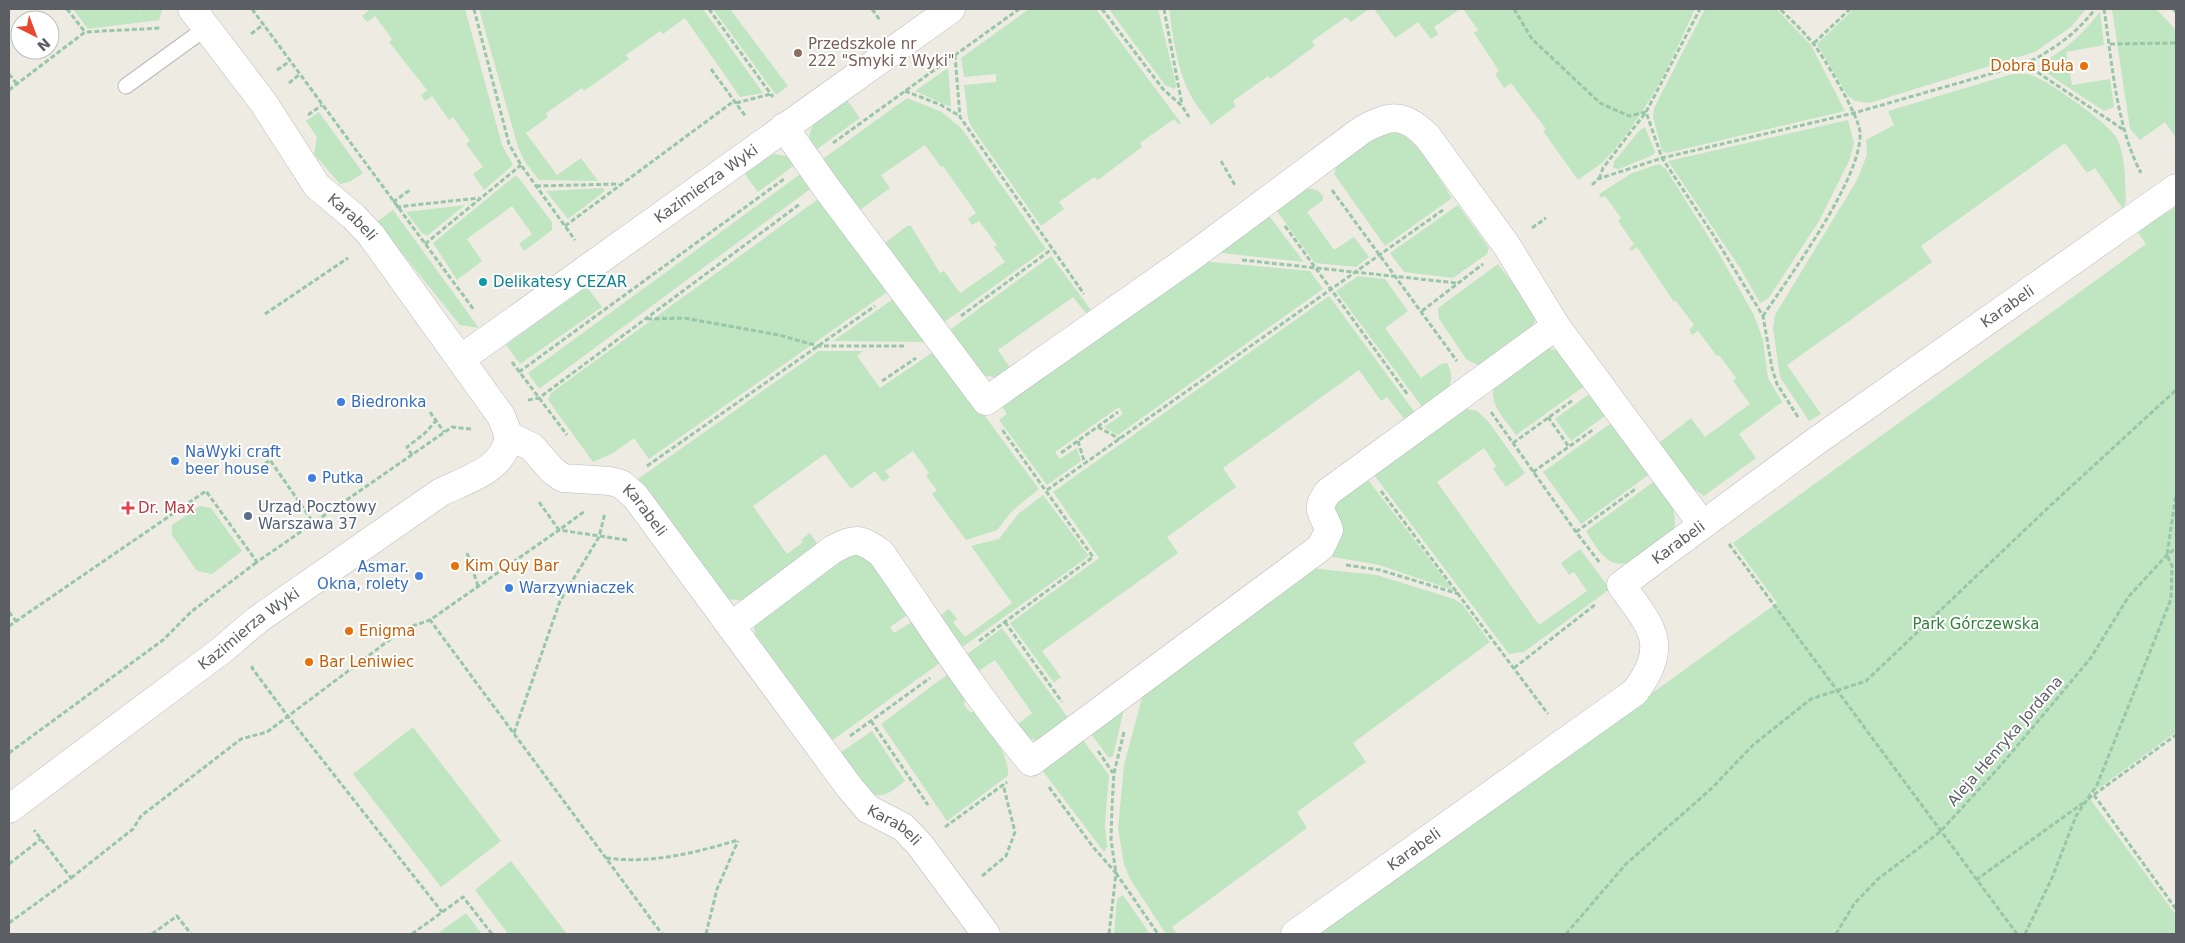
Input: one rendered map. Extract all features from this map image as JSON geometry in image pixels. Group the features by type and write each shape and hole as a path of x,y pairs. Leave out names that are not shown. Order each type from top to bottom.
{"street":[{"name":"Kazimierza Wyki","path":"462,358 493,337 781,115 938,13"},
{"name":"Karabeli","path":"198,18 263,102 317,186 354,217 371,235 462,358 505,426"},
{"path":"781,115 808,162 825,186 902,287 939,342 986,401 1194,255 1315,167 1362,130 1382,119 1397,117 1413,122 1427,136 1507,246 1556,326 1662,470 1706,521"},
{"name":"Karabeli","path":"1296,934 1635,692 1646,677 1654,661 1654,640 1645,619 1621,585 1815,442 2168,194"},
{"path":"730,626 832,550 850,540 866,542 882,553 954,660 1011,738 1031,762 1321,547 1329,530 1319,510 1321,501 1328,492 1556,326"},
{"name":"Kazimierza Wyki","path":"12,807 222,650 265,614 441,492 472,478 492,466 504,452 505,426"},
{"path":"505,426 532,447 553,471 563,478 609,486"},
{"name":"Karabeli","path":"609,486 635,496 850,788 868,809 903,827 920,845 986,934"}],"lane":[{"path":"126,86 198,18"}],"path":[{"path":"67,9 84,32"},
{"path":"252,9 519,372 609,486 599,537 560,600 514,733"},
{"path":"474,9 509,144 521,165 580,247"},
{"path":"709,9 771,94 781,115"},
{"path":"872,9 885,27"},
{"path":"519,372 1019,9"},
{"path":"1102,9 1163,89 1182,106 1189,117"},
{"path":"1164,9 1182,106"},
{"path":"1514,9 1532,39 1600,103 1629,116 1646,112"},
{"path":"1592,185 1646,112 1700,9"},
{"path":"1763,316 1831,211 1860,148 1860,130 1854,113 1814,43 1780,9"},
{"path":"1814,43 1850,9"},
{"path":"1598,179 1662,158 1854,113 2025,64 2047,53 2066,40 2095,9"},
{"path":"2104,9 2124,131 2133,158 2168,194"},
{"path":"2173,9 2176,12"},
{"path":"9,90 84,32 177,26 198,18"},
{"path":"2110,44 2176,43"},
{"path":"955,55 960,117"},
{"path":"2025,64 2124,131"},
{"path":"711,69 751,123"},
{"path":"9,74 16,84"},
{"path":"905,91 941,105 960,117 1102,318"},
{"path":"565,226 620,184 735,102 771,94"},
{"path":"303,118 322,104"},
{"path":"1646,112 1662,158 1714,236 1763,316 1772,368 1777,384 1815,442"},
{"path":"425,244 521,165"},
{"path":"1315,167 1474,385 1533,472 1595,558 1621,585 1514,668"},
{"path":"536,186 620,184"},
{"path":"9,753 163,640 192,611 313,522 452,427 481,430 505,426 518,403 539,398 825,186"},
{"path":"393,202 410,190"},
{"path":"1047,490 1468,192"},
{"path":"396,207 480,198"},
{"path":"1266,202 1426,420"},
{"path":"882,381 939,342 1052,249"},
{"path":"266,314 353,255"},
{"path":"1194,255 1394,274 1457,283"},
{"path":"9,923 71,878 133,829 141,816 241,739 267,732 404,629 430,620 559,530 609,486 818,346 902,287"},
{"path":"645,319 684,318 779,335 818,346 939,342"},
{"path":"1513,443 1598,382"},
{"path":"1566,934 1626,864 1712,788 1753,745 1811,700 1838,693 1866,682 2176,390"},
{"path":"826,755 1093,557 1047,490 996,422 986,401"},
{"path":"1533,472 1619,410"},
{"path":"430,412 444,432"},
{"path":"1061,453 1118,412"},
{"path":"1548,417 1569,447"},
{"path":"412,455 407,447 424,434 436,421"},
{"path":"1098,427 1120,439"},
{"path":"1078,441 1085,464"},
{"path":"266,464 270,460 313,522"},
{"path":"1363,467 1568,740"},
{"path":"1576,532 1662,470"},
{"path":"9,626 206,491 257,562"},
{"path":"2025,934 2052,878 2076,816 2097,785 2170,599 2172,566 2167,555 2176,494"},
{"path":"538,500 559,530 599,537 637,540"},
{"path":"1706,521 1838,693 2017,934"},
{"name":"Aleja Henryka Jordana","path":"1836,934 1854,904 1878,879 1940,832 2002,764 2090,659 2129,596 2167,555 2176,548"},
{"path":"467,552 478,586"},
{"path":"1306,558 1380,570 1459,594"},
{"path":"9,612 16,621"},
{"path":"430,620 662,934"},
{"path":"1005,622 1114,773"},
{"path":"255,663 252,668 287,716 442,912"},
{"path":"1109,934 1116,873 1112,840 1114,773 1137,683"},
{"path":"871,721 932,812"},
{"path":"1976,880 2176,735"},
{"path":"938,820 944,828 1031,762 1093,847 1116,873 1158,934"},
{"path":"1003,784 1015,832 1006,856"},
{"path":"2094,795 2176,909"},
{"path":"12,807 41,839 71,878"},
{"path":"9,864 41,839"},
{"path":"606,858 631,861 666,858 738,840 717,890 706,934"},
{"path":"412,934 463,897 492,934"},
{"path":"152,934 178,916 191,934"}],"green space":[{"path":"73,9 162,10 159,20 88,29"},
{"path":"371,9 465,9 502,145 513,165 484,190 473,174 483,167 466,144 470,141 453,117 449,120 432,96 425,101 421,95 427,90 389,42 392,39 375,16 367,22 362,16"},
{"path":"479,9 703,9 763,93 740,97 685,18 663,34 660,31 626,55 629,59 584,91 582,88 546,113 548,117 526,133 557,175 581,158 598,181 539,180 525,162 518,147"},
{"path":"713,9 730,9 788,86 776,95"},
{"path":"1029,9 1096,9 1181,123 1178,124 1174,119 1140,143 1142,147 1098,180 1094,177 1059,202 1064,209 1041,226 971,126 968,118 964,85 996,82 996,74 964,77 961,58"},
{"path":"1109,9 1158,9 1175,80 1176,87 1174,89 1165,85"},
{"path":"1169,9 1369,9 1351,22 1346,17 1312,41 1315,46 1270,79 1268,76 1233,101 1236,106 1211,125 1193,100 1182,75 1176,53"},
{"path":"1374,9 1460,9 1434,27 1438,34 1431,39 1418,22 1395,38"},
{"path":"1463,9 1695,9 1666,70 1631,128 1603,162 1578,180 1543,131 1546,129 1511,83 1504,88 1495,74 1499,71 1474,33 1478,30"},
{"path":"1705,9 1776,9 1811,45 1845,111 1667,153 1662,151 1653,117 1654,108"},
{"path":"1854,9 2086,9 2071,27 2035,52 1870,103 1855,101 1848,96 1817,44"},
{"path":"2112,9 2156,9 2176,30 2176,138 2165,122 2140,140 2130,129"},
{"path":"2100,12 2104,45 2066,52 2072,85 2110,79 2114,107 2104,111 2042,70 2039,66 2073,41"},
{"path":"948,68 951,106 915,91"},
{"path":"2012,74 2031,75 2050,85 2102,122 2116,137 2122,152 2125,178 2126,202 2123,209 2095,168 2087,173 2065,143 1921,246 1932,262 1787,365 1821,414 1809,421 1780,377 1773,328 1775,315 1857,180 1867,155 1866,140 1894,125 1888,111"},
{"path":"907,98 942,112 962,129 1046,249 943,323 882,245 907,226 911,226 940,273 944,271 960,293 1005,262 994,247 997,245 979,221 972,225 968,219 976,213 943,166 941,167 925,145 881,175 890,188 860,210 857,209 820,161"},
{"path":"847,100 860,118 813,152 810,134 813,127 824,115"},
{"path":"319,112 363,173 349,182 340,184 314,154 317,137 306,121"},
{"path":"1848,120 1854,143 1849,161 1819,221 1768,299 1760,303 1740,268 1668,161"},
{"path":"1645,127 1655,152 1653,155 1619,169 1613,168 1614,161 1638,132"},
{"path":"1394,131 1412,142 1420,150 1452,198 1385,246 1334,174 1338,161 1370,137"},
{"path":"774,154 788,156 796,164 758,192 744,173"},
{"path":"1659,164 1666,169 1718,252 1754,315 1763,340 1768,378 1782,402 1739,434 1756,458 1704,496 1688,485 1659,443 1691,418 1705,437 1750,404 1733,381 1736,378 1719,355 1717,356 1698,331 1692,335 1689,330 1694,325 1676,301 1674,302 1637,247 1631,251 1629,249 1634,244 1618,221 1621,218 1605,196 1601,198 1599,194 1632,173"},
{"path":"803,172 813,187 539,389 528,373"},
{"path":"515,176 518,177 552,222 552,230 524,251 519,244 532,234 512,206 467,239 482,261 457,280 433,243"},
{"path":"603,188 605,191 568,219 546,191"},
{"path":"1307,188 1317,190 1323,196 1323,200 1307,212 1334,250 1354,237 1369,257 1356,267 1315,263 1274,207"},
{"path":"821,197 890,290 649,459 634,438 613,453 593,462 548,400 551,393"},
{"path":"465,205 427,236 422,233 406,212"},
{"path":"1458,205 1489,248 1487,254 1453,278 1404,272 1390,253"},
{"name":"Park Górczewska","path":"2176,207 2176,732 2088,796 2176,915 2176,934 1318,934 1777,603 1733,543 2146,244 2136,230"},
{"path":"393,210 479,328 460,325 377,222"},
{"path":"1267,213 1304,262 1212,252"},
{"path":"1051,256 1094,314 1089,317 1073,297 998,350 1013,372 997,378 984,375 947,332"},
{"path":"1202,261 1310,271 1323,289 1118,435 1104,427 1123,414 1119,407 1055,452 1060,459 1077,448 1081,461 1047,485 999,420 1007,414 1001,405"},
{"path":"1498,264 1531,307 1535,320 1530,331 1481,366 1467,360 1439,319 1438,308"},
{"path":"1358,276 1385,279 1408,311 1385,328 1421,378 1441,364 1447,363 1451,378 1450,384 1442,396 1426,412 1336,291"},
{"path":"587,287 602,307 520,364 506,345"},
{"path":"1329,296 1419,418 1409,425 1387,397 1381,401 1359,370 1223,468 1236,487 1167,537 1178,553 1042,651 1061,677 1054,683 1010,623 1099,558 1053,492"},
{"path":"896,297 930,342 833,341"},
{"path":"1547,348 1559,351 1586,385 1516,435 1495,404 1493,390 1495,383"},
{"path":"936,350 1039,489 1013,510 997,530 966,540 932,494 937,490 926,476 929,473 913,451 885,471 890,477 883,482 875,471 851,489 825,454 753,506 787,554 803,542 801,540 810,533 821,549 746,601 727,599 716,590 638,479 819,351 863,351 857,356 880,388"},
{"path":"1593,391 1609,413 1571,441 1555,419"},
{"path":"1466,409 1477,411 1488,421 1525,473 1506,487 1493,469 1496,466 1484,448 1437,482 1539,625 1587,591 1574,572 1569,575 1561,563 1580,549 1610,589 1524,652 1509,654 1371,471"},
{"path":"1614,421 1651,473 1581,524 1543,472"},
{"path":"1365,476 1453,590 1379,565 1333,557 1331,555 1335,541 1343,531 1329,513 1331,502"},
{"path":"1656,480 1668,497 1673,509 1674,529 1643,556 1634,561 1616,563 1607,559 1586,531"},
{"path":"1043,495 1089,556 957,651 934,620 949,609 957,619 953,622 965,637 1012,603 971,546 999,539 1018,514"},
{"path":"200,506 211,508 242,551 212,574 197,571 172,535 172,525"},
{"path":"843,552 865,554 910,613 890,627 894,633 915,620 944,660 830,742 755,636 754,625"},
{"path":"1309,568 1377,575 1454,599 1462,604 1490,642 1353,743 1366,762 1297,812 1307,828 1172,927 1177,934 1166,934 1130,879 1124,864 1118,829 1124,765 1145,687"},
{"path":"1002,628 1072,723 1048,737 1036,740 1022,735 1013,728 1032,713 995,660 974,674 962,658"},
{"path":"952,671 965,699 964,705 970,712 975,712 1001,750 1005,758 1008,775 947,821 881,724"},
{"path":"1124,709 1113,756 1109,758 1088,730"},
{"path":"413,727 501,841 441,887 353,774"},
{"path":"872,731 905,781 882,795 870,792 864,786 840,753"},
{"path":"1079,735 1109,775 1105,824 1107,847 1104,852 1039,766"},
{"path":"511,861 567,934 508,934 475,890"},
{"path":"1123,895 1150,934 1114,934 1117,899"},
{"path":"466,913 482,934 437,934"}],"place":[{"name":"Przedszkole nr 222 \"Smyki z Wyki\"","path":"798,53"},
{"name":"Dobra Buła","path":"2084,66"},
{"name":"Delikatesy CEZAR","path":"483,282"},
{"name":"Biedronka","path":"341,402"},
{"name":"NaWyki craft beer house","path":"175,461"},
{"name":"Putka","path":"312,478"},
{"name":"Dr. Max","path":"128,508"},
{"name":"Urząd Pocztowy Warszawa 37","path":"248,516"},
{"name":"Kim Quy Bar","path":"455,566"},
{"name":"Asmar. Okna, rolety","path":"419,576"},
{"name":"Warzywniaczek","path":"509,588"},
{"name":"Enigma","path":"349,631"},
{"name":"Bar Leniwiec","path":"309,662"}]}
